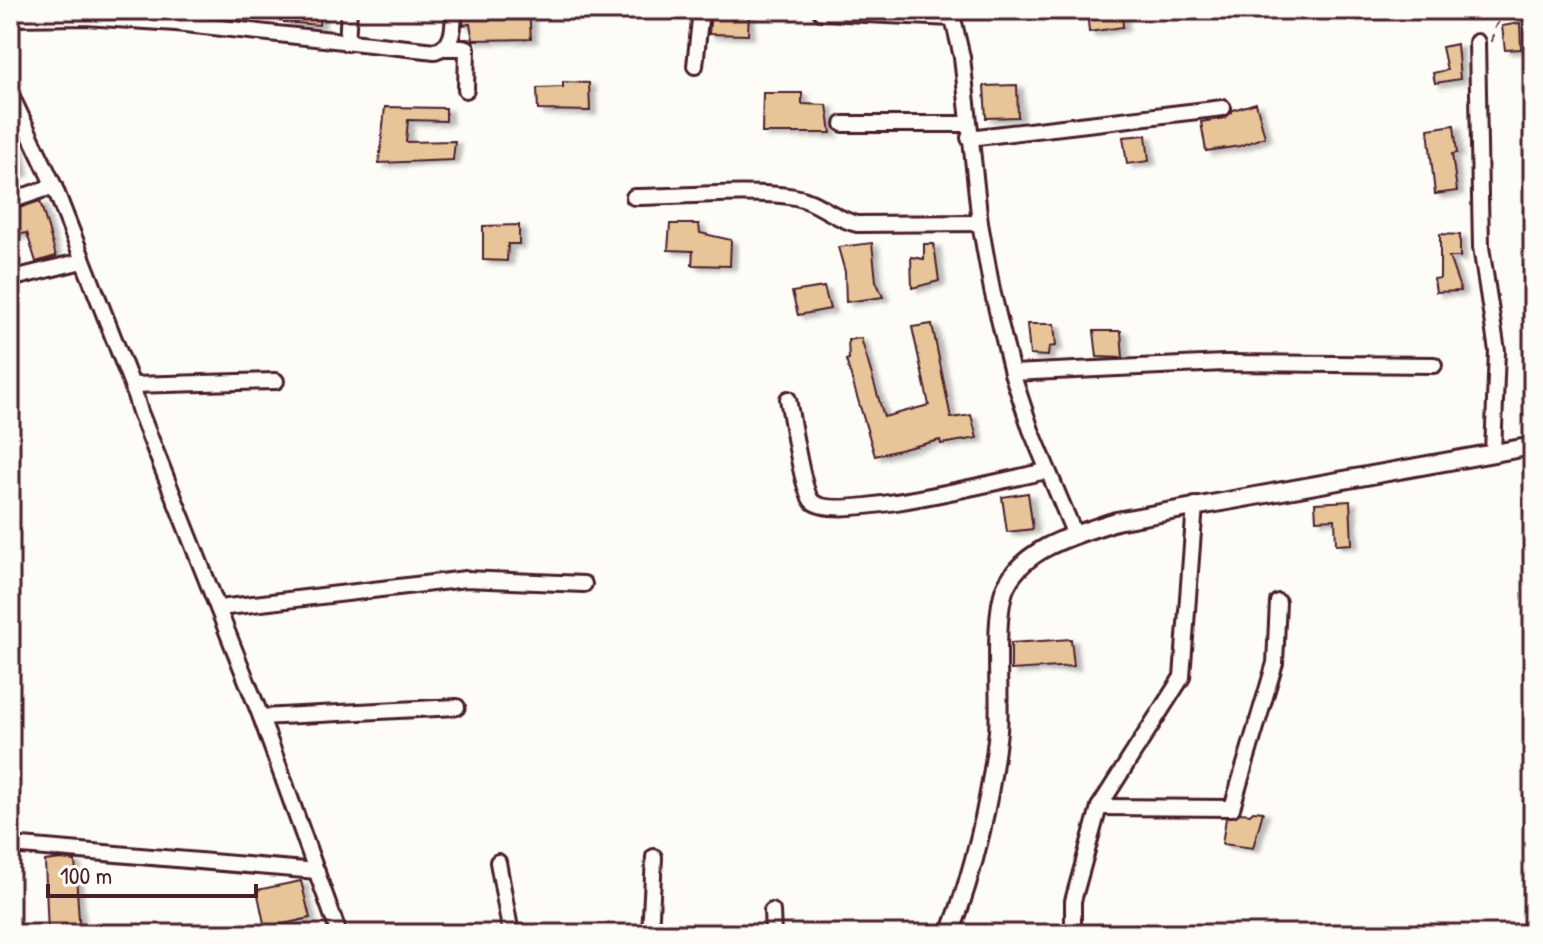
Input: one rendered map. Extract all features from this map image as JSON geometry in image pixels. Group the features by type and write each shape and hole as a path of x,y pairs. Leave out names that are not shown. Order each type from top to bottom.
{"street":[{"path":"347,43 349,10"},
{"path":"446,48 451,40 454,10"},
{"path":"695,66 701,10"},
{"path":"821,12 952,14 962,57 980,223 1012,373 1047,471 1075,535"},
{"path":"10,18 130,19 435,51 467,48 466,90"},
{"path":"1477,42 1481,247 1497,351 1493,452"},
{"path":"10,93 54,186 132,385 261,717 339,934"},
{"path":"843,124 969,131 1223,108"},
{"path":"10,201 54,186"},
{"path":"634,197 772,195 809,201 842,221 857,224 980,223"},
{"path":"10,279 82,261"},
{"path":"1012,373 1224,363 1434,365"},
{"path":"132,385 276,381"},
{"path":"788,399 808,493 821,507 841,510 871,508 1047,471"},
{"path":"950,934 989,789 998,730 1005,586 1024,562 1075,535 1116,521 1533,446"},
{"path":"1073,934 1073,901 1099,807 1182,677 1195,505"},
{"path":"219,608 466,579 584,584"},
{"path":"1099,807 1232,808 1275,663 1278,602"},
{"path":"261,717 457,707"},
{"path":"10,845 317,871"},
{"path":"650,934 654,857"},
{"path":"498,862 511,934"},
{"path":"772,911 773,934"}],"building":[{"path":"285,10 320,10 319,25 284,22"},
{"path":"464,10 529,10 531,39 473,40 470,24 463,25"},
{"path":"711,10 749,10 748,35 709,34"},
{"path":"1087,10 1122,10 1123,27 1089,32"},
{"path":"1520,23 1521,49 1505,50 1502,26"},
{"path":"1457,44 1460,79 1435,83 1433,73 1447,70 1442,47"},
{"path":"563,82 589,83 590,111 538,110 537,88 563,87"},
{"path":"1017,85 1018,117 986,118 984,86"},
{"path":"763,93 802,93 802,104 827,105 831,133 762,133"},
{"path":"1256,103 1265,137 1240,146 1206,151 1201,122 1225,118 1233,110"},
{"path":"385,107 446,108 446,121 408,120 406,142 455,141 453,160 379,163"},
{"path":"1454,125 1457,153 1452,154 1457,191 1435,194 1428,129"},
{"path":"1146,135 1149,161 1127,164 1123,137"},
{"path":"10,139 16,139 22,172 10,175"},
{"path":"40,201 56,256 36,262 27,233 10,236 10,211"},
{"path":"670,224 699,224 700,233 731,240 730,266 692,265 693,251 668,250"},
{"path":"519,225 519,244 508,244 507,261 483,260 483,226"},
{"path":"1440,234 1460,235 1460,257 1449,257 1461,291 1436,292 1434,279 1440,278"},
{"path":"872,243 876,281 883,297 846,302 845,272 838,247"},
{"path":"924,244 934,244 939,281 912,288 911,257 924,259"},
{"path":"824,287 830,309 798,315 792,292"},
{"path":"932,324 951,418 971,415 977,438 941,444 940,440 875,456 846,360 849,359 848,340 861,338 884,417 929,405 912,327"},
{"path":"1027,324 1054,324 1056,346 1049,347 1048,356 1030,355"},
{"path":"1094,331 1121,331 1123,358 1097,357"},
{"path":"1028,493 1033,529 1007,532 1002,497"},
{"path":"1350,501 1352,544 1336,545 1335,519 1316,520 1315,503"},
{"path":"1071,639 1074,666 1011,670 1011,643"},
{"path":"1253,811 1263,812 1253,848 1222,844 1226,818"},
{"path":"45,861 75,861 80,934 48,934"},
{"path":"301,881 310,918 265,928 257,890"}]}
